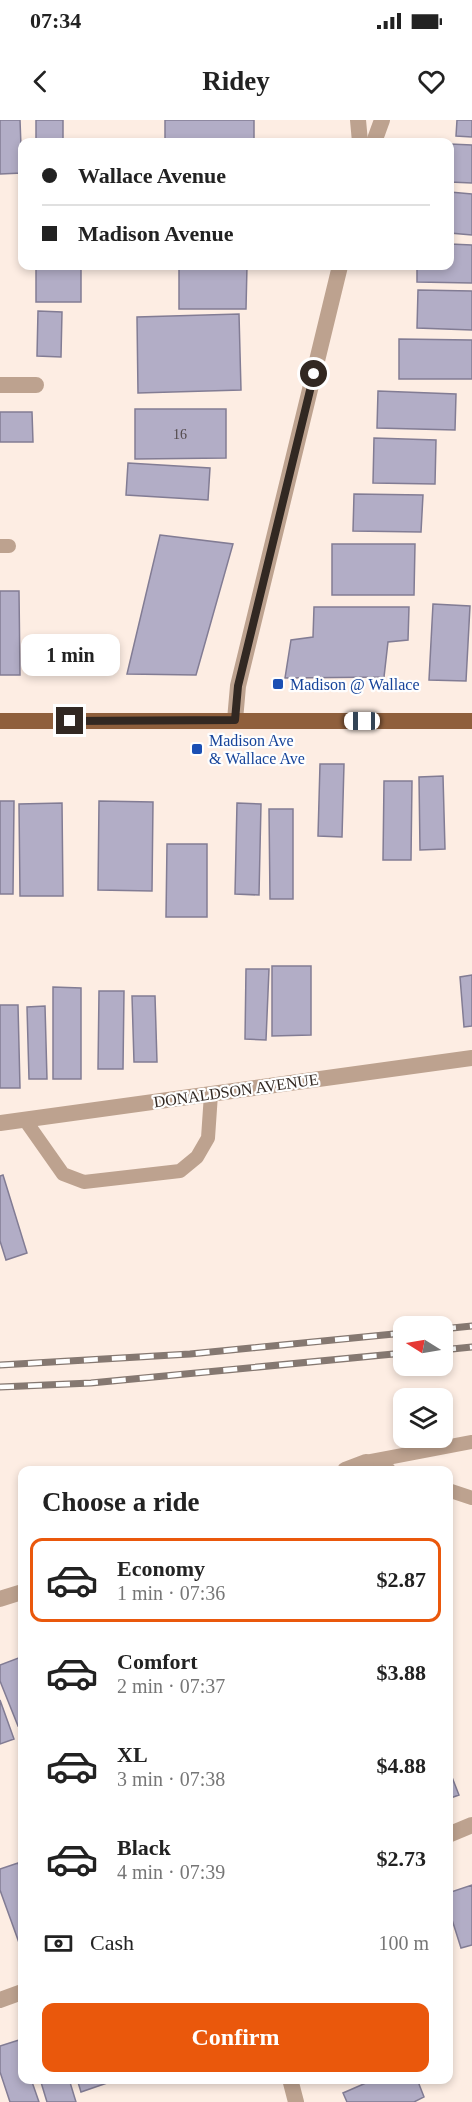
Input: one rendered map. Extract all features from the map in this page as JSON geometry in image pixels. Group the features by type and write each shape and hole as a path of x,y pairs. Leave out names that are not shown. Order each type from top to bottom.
{"main road":[{"path":"0,721 472,722"}],"street":[{"path":"358,120 360,138"},
{"path":"375,138 382,120"},
{"path":"235,720 238,686 339,270"},
{"path":"0,385 36,385"},
{"name":"DONALDSON AVENUE","path":"0,1123 472,1058"},
{"path":"356,1466 366,1462"},
{"path":"0,1599 18,1593"},
{"path":"453,1833 472,1825"},
{"path":"0,2000 18,1993"},
{"path":"291,2084 296,2102"}],"lane":[{"path":"25,1120 63,1174 84,1182 180,1171 197,1157 208,1138 211,1094"},
{"path":"366,1462 472,1442"},
{"path":"366,1462 378,1466"},
{"path":"453,1492 472,1498"}],"building":[{"path":"0,120 20,120 18,173 0,174"},
{"path":"36,120 63,120 63,138 36,138"},
{"path":"165,120 254,120 254,138 165,138"},
{"path":"457,120 472,120 472,137 456,136"},
{"path":"454,144 472,145 472,183 454,182"},
{"path":"454,192 472,194 472,235 454,233"},
{"path":"454,244 472,245 472,283 417,282 417,270 454,270"},
{"path":"36,270 81,270 81,302 36,302"},
{"path":"179,270 247,270 246,309 179,309"},
{"path":"418,290 472,291 472,330 417,328"},
{"path":"38,311 62,312 61,357 37,356"},
{"path":"239,314 241,390 138,393 137,317"},
{"path":"399,339 472,340 472,379 399,379"},
{"path":"378,391 456,394 455,430 377,428"},
{"path":"135,409 226,409 226,458 135,459"},
{"path":"0,412 32,412 33,442 0,442"},
{"path":"374,438 436,440 435,484 373,483"},
{"path":"128,463 210,468 208,500 126,495"},
{"path":"354,494 423,495 421,532 353,531"},
{"path":"160,535 233,544 196,675 127,674"},
{"path":"332,544 415,544 414,595 332,595"},
{"path":"0,591 19,591 20,675 0,675"},
{"path":"433,604 470,606 466,681 429,680"},
{"path":"314,607 409,607 408,640 388,642 384,677 285,678 291,640 313,637"},
{"path":"320,764 344,764 342,837 318,836"},
{"path":"443,776 445,849 420,850 419,777"},
{"path":"384,781 412,781 411,860 383,860"},
{"path":"0,801 14,801 13,894 0,894"},
{"path":"99,801 153,802 152,891 98,890"},
{"path":"62,803 63,896 20,896 19,804"},
{"path":"237,803 261,804 259,895 235,894"},
{"path":"269,809 293,809 293,899 270,899"},
{"path":"167,844 207,844 207,917 166,917"},
{"path":"272,966 311,966 311,1035 272,1036"},
{"path":"246,969 269,969 266,1040 245,1039"},
{"path":"472,975 472,1026 464,1027 460,977"},
{"path":"53,987 81,988 81,1079 53,1079"},
{"path":"99,991 124,991 123,1069 98,1069"},
{"path":"132,996 155,996 157,1062 134,1062"},
{"path":"0,1005 18,1005 20,1088 0,1088"},
{"path":"45,1006 47,1079 29,1079 27,1007"},
{"path":"3,1175 27,1253 6,1260 0,1241 0,1176"},
{"path":"18,1658 18,1726 0,1681 0,1665"},
{"path":"0,1700 14,1739 0,1744"},
{"path":"453,1780 459,1795 453,1797"},
{"path":"18,1863 18,1940 0,1890 0,1869"},
{"path":"472,1885 472,1945 461,1948 453,1923 453,1891"},
{"path":"18,2040 18,2084 33,2084 39,2102 10,2102 0,2072 0,2046"},
{"path":"42,2084 71,2084 76,2102 47,2102"},
{"path":"79,2084 104,2084 81,2092"},
{"path":"364,2084 419,2084 424,2097 414,2102 347,2102 343,2093"}],"railway":[{"path":"453,1328 472,1326"},
{"path":"0,1365 190,1354 393,1334"},
{"path":"453,1349 472,1347"},
{"path":"0,1387 91,1383 393,1354"}],"place":[{"name":"Madison @ Wallace","path":"278,684"},
{"name":"Madison Ave & Wallace Ave","path":"197,749"}],"route":[{"path":"70,721 235,720 238,686 314,374"}]}
